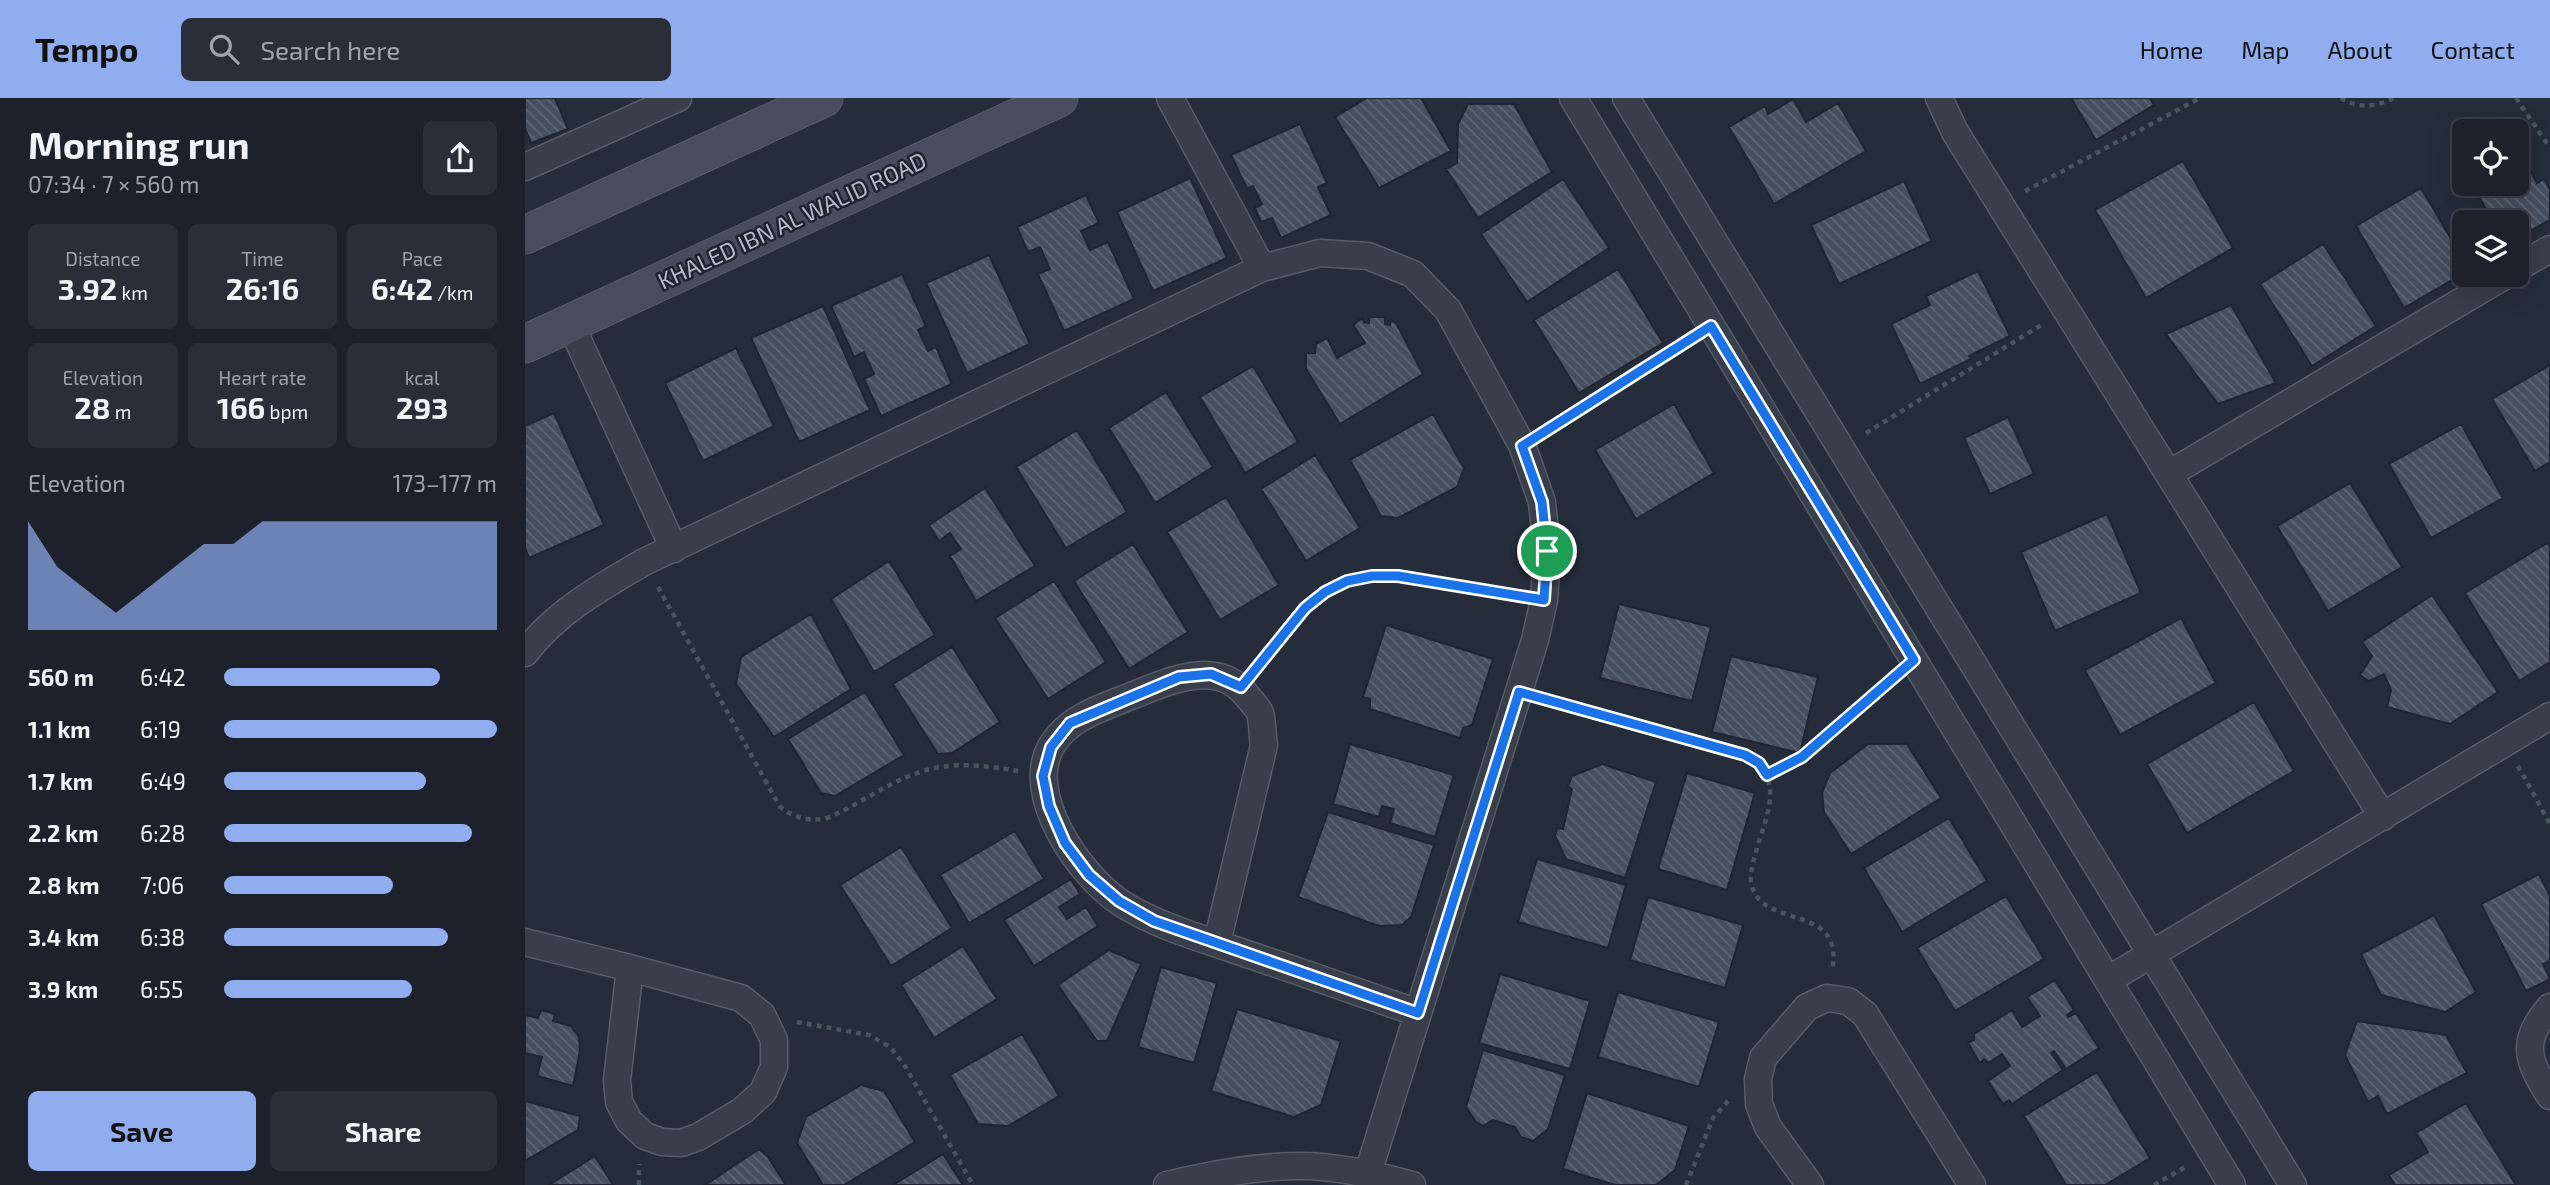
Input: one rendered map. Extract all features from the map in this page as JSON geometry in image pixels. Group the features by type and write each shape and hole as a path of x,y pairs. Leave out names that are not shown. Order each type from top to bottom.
{"street":[{"path":"525,167 678,98"},
{"path":"525,235 824,98"},
{"name":"KHALED IBN AL WALID ROAD","path":"525,344 1059,98"},
{"path":"1170,98 1262,268"},
{"path":"1573,98 2232,1185"},
{"path":"1626,98 2293,1185"},
{"path":"1939,98 1955,132 2383,817"},
{"path":"2529,261 2550,249"},
{"path":"525,653 535,639 586,596 644,562 1262,268 1320,253 1368,256 1413,274 1448,310 1522,446 1542,502 1547,551 1544,600 1535,640 1368,1173"},
{"path":"2169,474 2486,287"},
{"path":"569,323 674,549"},
{"path":"1217,943 1264,745 1260,713 1241,687 1211,674 1179,677 1070,723 1051,747 1043,776 1049,806 1065,843 1089,875 1119,901 1154,921 1217,943 1418,1013"},
{"path":"2108,980 2550,716"},
{"path":"525,942 630,968 741,998 762,1015 774,1040 774,1067 763,1092 742,1111 698,1137 681,1143 662,1142 645,1136 629,1121 619,1102 617,1080 630,968"},
{"path":"1810,1185 1768,1127 1759,1104 1758,1079 1763,1058 1771,1048 1807,1007 1827,998 1848,1001 1865,1014 1972,1185"},
{"path":"2550,1007 2533,1032 2530,1050 2532,1067 2550,1096"},
{"path":"1167,1185 1226,1171 1298,1166 1368,1173 1412,1185"}],"path":[{"path":"2000,204 2200,98"},
{"path":"2341,98 2366,106 2394,98"},
{"path":"2517,98 2550,148"},
{"path":"1841,448 2066,309"},
{"path":"1522,446 1711,326"},
{"path":"644,562 780,807 793,816 809,820 825,819 915,773 942,766 1000,768 1043,776"},
{"path":"1241,687 1305,608 1325,592 1347,581 1372,576 1398,576 1544,600"},
{"path":"1767,775 1802,757 1914,660"},
{"path":"1519,692 1745,755 1759,763 1772,789 1750,880 1754,893 1763,903 1813,923 1829,938 1834,959 1827,998"},
{"path":"2505,743 2550,824"},
{"path":"762,1015 869,1035 890,1047 905,1066 973,1185"},
{"path":"1686,1185 1713,1118 1735,1094 1758,1079"},
{"path":"2154,1185 2212,1152"}],"building":[{"path":"525,98 555,98 568,129 531,143 525,128"},
{"path":"1367,98 1421,98 1451,151 1379,188 1335,117"},
{"path":"2071,98 2150,98 2154,105 2096,140"},
{"path":"1793,99 1806,122 1838,103 1866,151 1774,204 1729,127 1765,106 1768,114"},
{"path":"1468,104 1514,104 1552,172 1478,218 1446,169 1457,163 1458,124"},
{"path":"1300,124 1327,183 1318,187 1331,215 1281,238 1272,218 1261,222 1255,208 1262,204 1253,186 1247,189 1231,155"},
{"path":"2183,161 2233,248 2146,298 2095,210"},
{"path":"2529,168 2537,183 2544,179 2550,190 2550,220 2529,231 2529,210 2486,210 2479,196 2529,196"},
{"path":"1190,178 1227,258 1153,291 1117,212"},
{"path":"1563,179 1609,248 1527,302 1481,234"},
{"path":"1904,181 1932,241 1839,284 1811,225"},
{"path":"2421,188 2452,241 2452,280 2404,308 2356,226"},
{"path":"1086,195 1099,223 1081,231 1090,250 1108,242 1134,299 1064,331 1038,274 1050,269 1040,247 1028,252 1017,227"},
{"path":"2323,244 2376,326 2312,366 2260,284"},
{"path":"989,255 1030,344 967,373 926,283"},
{"path":"1618,269 1663,343 1579,393 1534,320"},
{"path":"1978,271 2010,336 1920,384 1891,324 1930,305 1926,296"},
{"path":"902,274 926,326 918,330 928,351 936,347 952,384 881,416 864,379 874,374 864,352 854,357 831,306"},
{"path":"2231,305 2276,383 2218,404 2166,334"},
{"path":"823,306 870,410 799,442 751,338"},
{"path":"1369,317 1385,317 1385,324 1390,325 1391,320 1396,323 1423,374 1340,424 1306,369 1306,353 1315,353 1316,344 1327,338 1337,358 1365,343 1353,325 1362,318 1369,323"},
{"path":"736,348 774,426 703,461 665,383"},
{"path":"2550,365 2550,462 2535,471 2492,399"},
{"path":"1253,366 1298,442 1245,473 1200,397"},
{"path":"1166,392 1213,467 1155,503 1109,428"},
{"path":"1674,404 1714,473 1636,519 1595,450"},
{"path":"554,413 604,525 529,558 525,548 525,426"},
{"path":"1433,414 1464,468 1457,487 1398,518 1381,516 1350,460"},
{"path":"2008,417 2034,474 1990,494 1964,438"},
{"path":"2461,424 2503,498 2431,538 2389,464"},
{"path":"1077,430 1127,512 1066,548 1016,467"},
{"path":"1315,455 1360,528 1306,561 1261,489"},
{"path":"2350,483 2402,567 2328,611 2277,526"},
{"path":"985,488 1035,566 976,601 950,556 961,549 950,533 939,541 929,525"},
{"path":"1226,497 1279,585 1220,620 1167,532"},
{"path":"2107,514 2141,593 2055,631 2021,552"},
{"path":"2547,543 2550,547 2550,662 2519,681 2465,593"},
{"path":"1133,544 1188,632 1129,669 1074,581"},
{"path":"889,561 935,635 874,672 831,599"},
{"path":"1054,581 1106,662 1048,699 995,618"},
{"path":"2432,595 2498,692 2450,724 2387,707 2391,690 2384,674 2369,681 2360,675 2372,656 2362,642"},
{"path":"1619,604 1711,627 1692,701 1600,678"},
{"path":"811,614 851,689 774,737 736,684 741,657"},
{"path":"2181,618 2216,683 2120,735 2085,670"},
{"path":"1386,625 1493,659 1472,725 1463,728 1460,738 1370,709 1370,699 1363,697"},
{"path":"952,647 1000,722 952,753 938,754 893,684"},
{"path":"1731,656 1818,677 1800,753 1712,732"},
{"path":"865,692 904,755 835,796 821,793 788,739"},
{"path":"2254,702 2294,771 2187,833 2147,764"},
{"path":"1350,744 1454,775 1435,837 1390,823 1394,809 1382,806 1379,817 1333,804"},
{"path":"1868,744 1907,744 1941,798 1851,854 1824,812 1822,793 1830,773"},
{"path":"1602,764 1656,782 1625,878 1566,859 1555,836 1557,828 1563,829 1572,789 1568,786 1572,776"},
{"path":"1687,773 1755,793 1727,890 1658,869"},
{"path":"1328,812 1434,845 1411,917 1402,925 1379,926 1298,897"},
{"path":"1949,818 1987,881 1902,932 1864,868"},
{"path":"1015,831 1044,879 969,923 940,875"},
{"path":"901,847 952,928 891,966 840,885"},
{"path":"1537,859 1626,885 1608,948 1518,922"},
{"path":"2539,874 2550,896 2550,961 2543,964 2550,979 2526,991 2481,904"},
{"path":"1071,879 1080,894 1059,907 1067,919 1086,907 1098,926 1034,966 1004,920"},
{"path":"2006,896 2044,959 1955,1011 1917,948"},
{"path":"1648,897 1743,925 1725,988 1630,960"},
{"path":"2434,915 2476,992 2445,1012 2381,995 2361,954"},
{"path":"963,946 997,999 934,1038 901,985"},
{"path":"1109,950 1141,964 1107,1041 1097,1041 1058,985"},
{"path":"1161,967 1217,983 1194,1063 1138,1047"},
{"path":"1500,974 1590,1001 1570,1069 1479,1043"},
{"path":"2055,980 2074,1010 2068,1017 2076,1013 2099,1048 2066,1069 2054,1051 2051,1053 2063,1070 2012,1104 2009,1100 2003,1104 1988,1081 2010,1066 2002,1054 1988,1063 1984,1059 1980,1063 1968,1043 1974,1040 1974,1034 2012,1010 2022,1027 2040,1016 2027,997"},
{"path":"1618,992 1719,1022 1699,1087 1598,1057"},
{"path":"1237,1009 1341,1041 1321,1105 1294,1117 1211,1091"},
{"path":"541,1010 555,1014 553,1021 571,1026 579,1037 580,1051 573,1086 537,1076 542,1057 525,1053 525,1015 538,1018"},
{"path":"2357,1021 2446,1035 2467,1073 2387,1114 2378,1096 2368,1102 2345,1055"},
{"path":"1022,1034 1059,1096 1008,1126 978,1124 950,1075"},
{"path":"1483,1050 1565,1075 1548,1129 1533,1141 1521,1137 1515,1127 1493,1120 1483,1126 1476,1122 1466,1107"},
{"path":"2097,1072 2150,1158 2105,1185 2066,1185 2024,1116"},
{"path":"861,1085 884,1091 915,1142 844,1185 823,1185 797,1143 806,1117"},
{"path":"1587,1093 1689,1126 1675,1170 1656,1185 1615,1185 1563,1169"},
{"path":"525,1101 580,1116 578,1130 525,1161"},
{"path":"2466,1103 2516,1185 2395,1185 2389,1175 2428,1152 2416,1133"},
{"path":"759,1149 768,1157 786,1185 705,1185"},
{"path":"943,1154 963,1185 893,1185"},
{"path":"595,1156 613,1185 549,1185"}],"route":[{"path":"1711,326 1914,660 1802,757 1767,775 1759,763 1745,755 1519,692 1418,1013 1154,921 1119,901 1089,875 1065,843 1049,806 1043,776 1051,747 1070,723 1179,677 1211,674 1241,687 1305,608 1325,592 1347,581 1372,576 1398,576 1544,600 1547,551 1542,502 1522,446 1711,326"}]}
